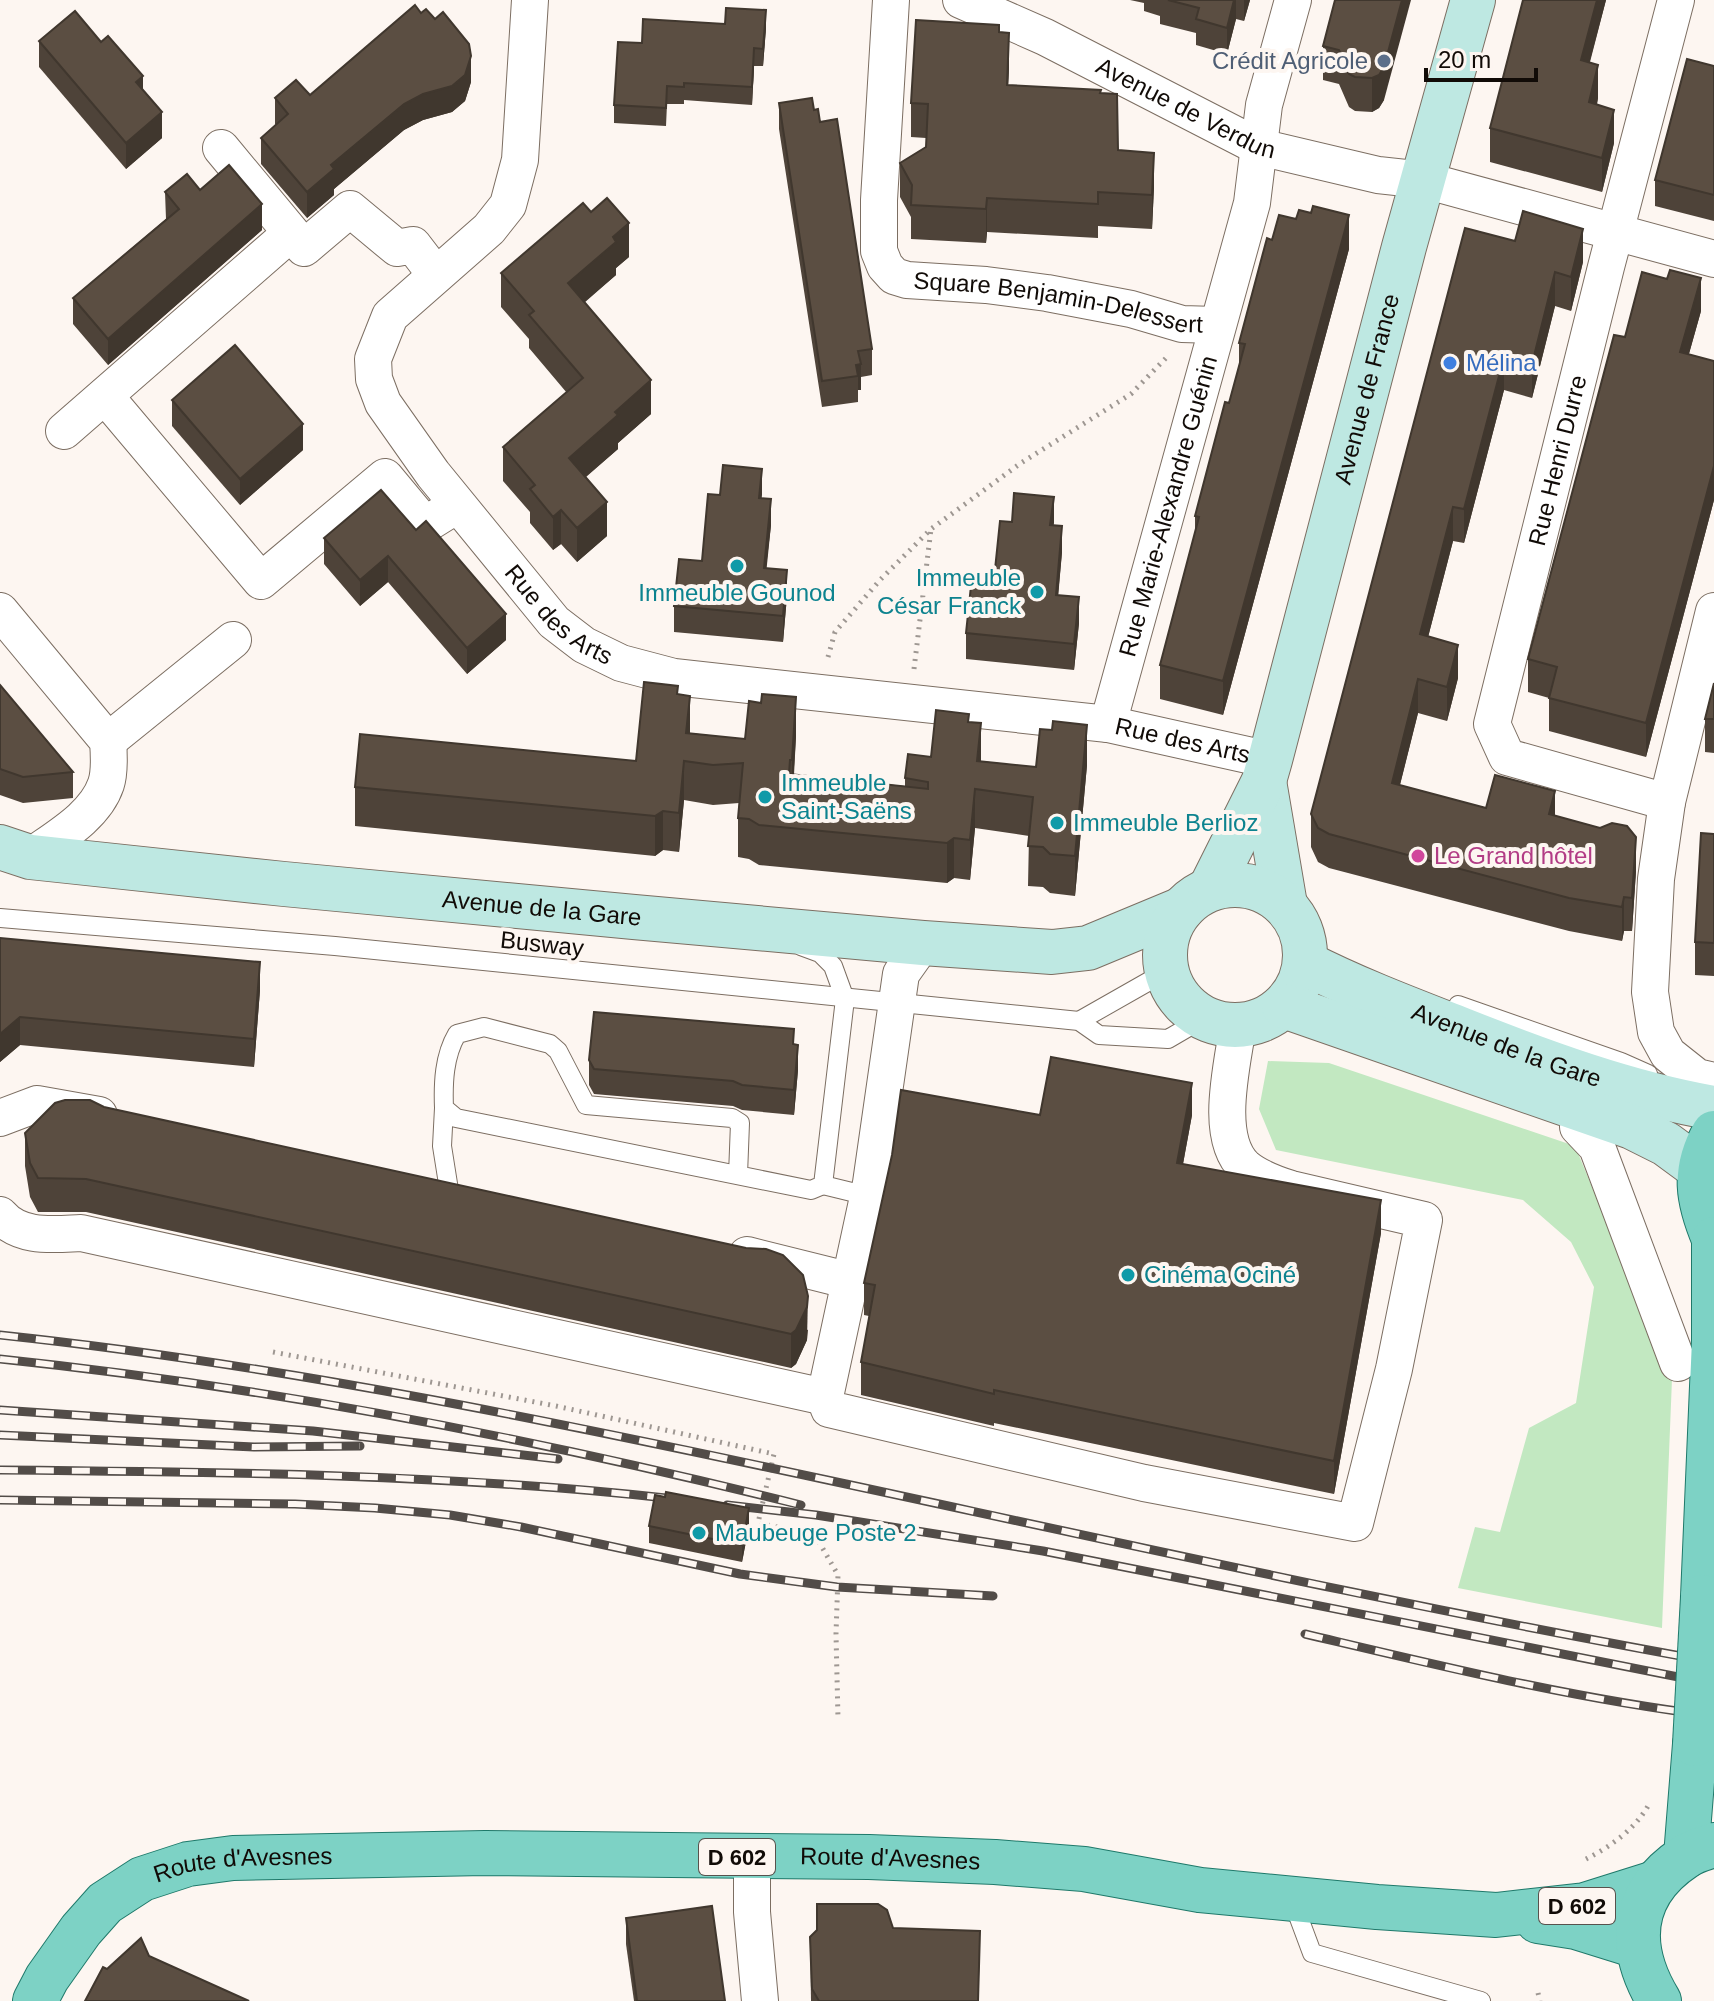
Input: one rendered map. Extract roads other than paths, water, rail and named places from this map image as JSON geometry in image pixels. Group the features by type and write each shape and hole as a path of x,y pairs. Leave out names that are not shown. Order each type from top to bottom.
{"main road":[{"name":"Avenue de France","path":"1267,770 1404,247 1473,0"},
{"path":"1267,770 1196,899 1170,928 1165,949 1167,971 1175,990 1187,1006 1248,1017 1632,1127 1666,1144 1708,1132 1714,1239 1714,1340 1695,1744 1685,1861 1639,1920 1637,1946 1644,1976 1659,2001"},
{"path":"1267,770 1285,905"},
{"name":"Avenue de la Gare","path":"15,852 284,884 923,943 1052,952 1088,948 1196,899"},
{"path":"1196,899 1230,884 1250,886 1269,893 1285,905 1302,932 1306,956 1302,979 1248,1017"},
{"name":"Avenue de la Gare","path":"1088,948 1167,971"},
{"name":"Avenue de la Gare","path":"1306,956 1353,988 1506,1047 1664,1099 1708,1132"},
{"name":"Route d'Avesnes","path":"35,2001 47,1978 81,1930 105,1903 142,1879 188,1864 233,1858 485,1853 869,1857 995,1862 1084,1869 1200,1890 1496,1915 1585,1905 1685,1861"},
{"name":"D 602","path":"1496,1915 1576,1927 1637,1946"}],"street":[{"name":"Rue des Arts","path":"530,0 520,160 508,205 489,229 390,316 373,359 374,379 383,403 457,505 554,622 584,645 621,663 674,677 1108,724 1267,770"},
{"name":"Square Benjamin-Delessert","path":"891,0 879,200 879,251 885,266 894,276 907,280 1047,293 1199,325"},
{"name":"Avenue de Verdun","path":"961,0 1045,37 1259,147 1378,175 1424,180 1714,259"},
{"name":"Rue Marie-Alexandre Guénin","path":"1108,724 1199,325 1252,203 1264,105 1293,0"},
{"name":"Rue Henri Durre","path":"1667,802 1507,757 1492,724 1676,0"},
{"path":"221,148 304,248 350,209 397,248 413,245 436,275"},
{"path":"64,431 291,233"},
{"path":"105,396 261,581 385,477 425,525 457,505"},
{"path":"0,611 108,741 106,785 90,810 70,828 15,852"},
{"path":"1708,1132 1697,1077 1668,1054 1656,1032 1650,992 1656,879 1667,802 1714,611"},
{"path":"108,741 233,640"},
{"path":"923,943 901,974 882,1121 825,1397 829,1409 1144,1483 1355,1523 1394,1369 1424,1220 1291,1189 1272,1183 1245,1166 1237,1156 1229,1132 1228,1113 1248,1017"},
{"path":"0,1118 37,1104 126,1121"},
{"path":"1578,1127 1597,1147 1678,1363"},
{"path":"0,1215 5,1221 29,1233 81,1233 825,1397"},
{"path":"712,1247 851,1281"},
{"path":"752,1857 752,1912 760,2001"}],"lane":[{"name":"Busway","path":"0,918 335,946 1079,1021 1099,1035 1168,1039 1248,1017"},
{"path":"749,927 820,953 833,966 845,999 823,1185"},
{"path":"1306,956 1402,986"},
{"path":"1079,1021 1167,971"},
{"path":"1248,1017 1578,1127 1661,1160 1708,1132 1653,1076 1446,1001"},
{"path":"449,1190 442,1146 443,1088 448,1049 457,1034 484,1027 550,1044 558,1051 586,1105 732,1118 740,1123 738,1175"},
{"path":"444,1108 456,1118 811,1190 823,1185 868,1196"},
{"path":"1292,1899 1312,1953 1481,2001"}],"railway":[{"path":"0,1335 213,1362 425,1398 1388,1599 1714,1662"},
{"path":"0,1359 202,1384 403,1418 603,1458 801,1505"},
{"path":"0,1410 313,1431 558,1459"},
{"path":"0,1435 254,1447 360,1446"},
{"path":"0,1470 423,1479 675,1499"},
{"path":"0,1500 295,1504 450,1515 740,1574 837,1587 993,1596"},
{"path":"727,1505 816,1515 1043,1551 1714,1684"},
{"path":"1305,1634 1559,1691 1714,1716"}],"place":[{"name":"Crédit Agricole","path":"1384,61"},
{"name":"Mélina","path":"1450,363"},
{"name":"Immeuble Gounod","path":"737,566"},
{"name":"Immeuble César Franck","path":"1037,592"},
{"name":"Immeuble Saint-Saëns","path":"765,797"},
{"name":"Immeuble Berlioz","path":"1057,823"},
{"name":"Le Grand hôtel","path":"1418,856"},
{"name":"Cinéma Ociné","path":"1128,1275"},
{"name":"Maubeuge Poste 2","path":"699,1533"}]}
